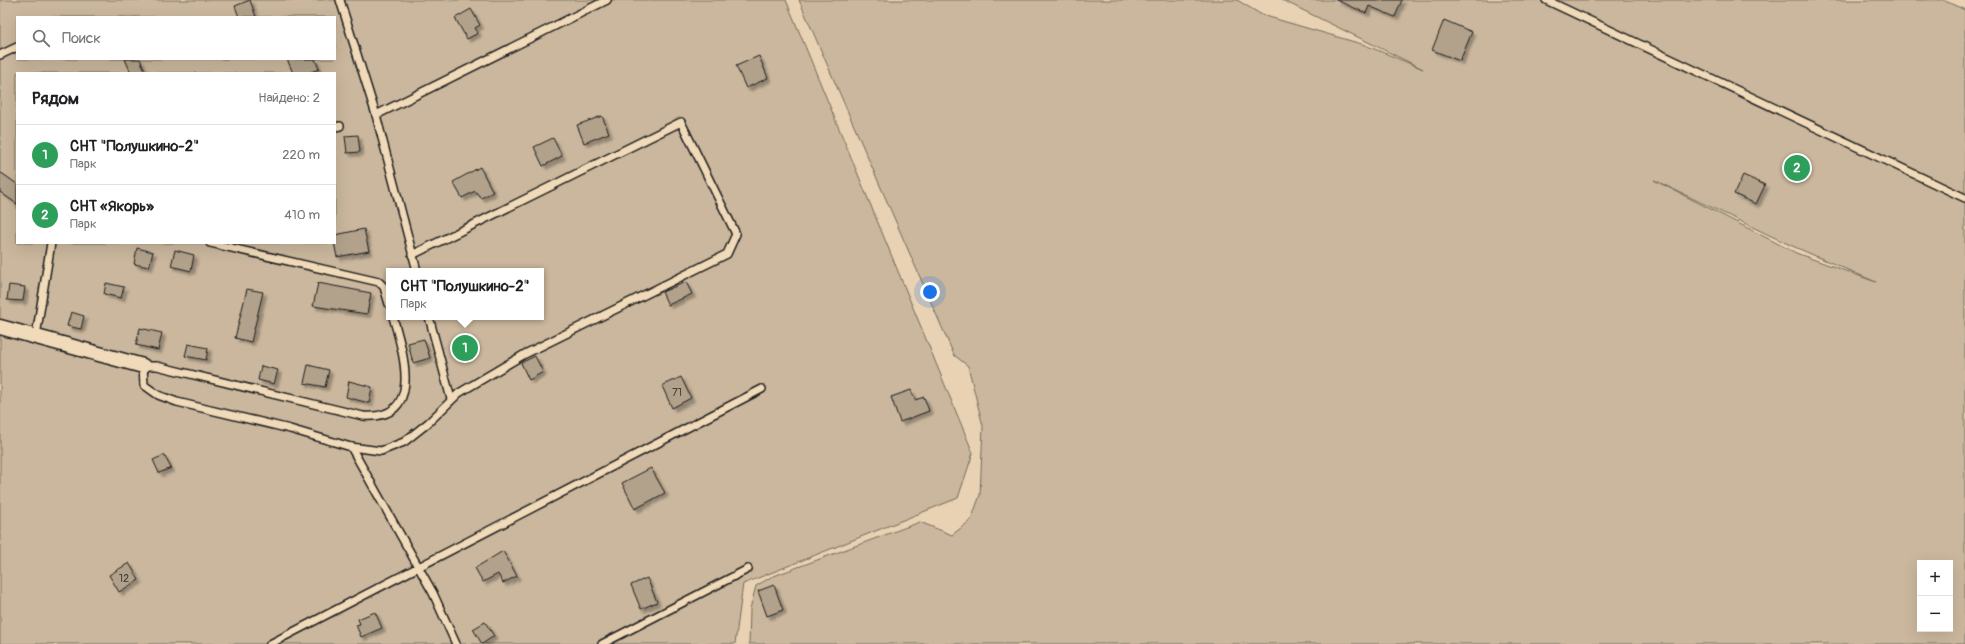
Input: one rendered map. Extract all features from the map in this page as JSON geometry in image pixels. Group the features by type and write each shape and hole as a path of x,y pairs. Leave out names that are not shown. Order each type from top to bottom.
{"street":[{"path":"0,326 143,366"}],"lane":[{"path":"340,0 376,115 416,268"},
{"path":"376,115 607,0"},
{"path":"1546,0 1965,198"},
{"path":"0,55 16,47"},
{"path":"394,320 406,377 404,390 398,403 393,410 385,415 376,417 363,416 157,366 143,366 144,385 158,395 177,402 351,447 381,451 404,442 428,423 451,399 476,382 564,334 727,254 736,234 681,122 412,255"},
{"path":"36,336 40,319 51,244"},
{"path":"214,244 379,282 384,287 386,294"},
{"path":"430,320 451,399"},
{"path":"270,644 762,389"},
{"path":"351,447 433,593 456,644"},
{"path":"602,644 748,569"}],"shaded area":[{"path":"0,0 786,0 973,453 958,498 743,584 735,644 0,644"},
{"path":"799,0 1237,0 1262,15 1365,45 1423,69 1282,0 1943,0 1965,10 1965,644 749,644 750,609 756,586 771,577 920,522 952,535 971,520 980,495 983,426 968,366 954,355","holes":["1654,180 1790,245 1876,282 1796,253"]}],"building":[{"path":"250,0 256,16 239,16 235,6"},
{"path":"1336,0 1402,0 1395,17 1369,6 1366,13"},
{"path":"471,9 480,25 475,28 478,33 467,39 455,18"},
{"path":"1444,20 1472,32 1460,61 1432,50"},
{"path":"759,56 768,78 746,88 736,66"},
{"path":"125,60 140,60 146,72 131,72"},
{"path":"287,60 315,60 319,69 311,72 293,72"},
{"path":"602,116 609,133 584,143 577,125"},
{"path":"358,135 360,152 347,153 345,136"},
{"path":"553,138 562,156 543,166 534,147"},
{"path":"480,167 493,192 481,198 475,191 462,198 453,182"},
{"path":"0,172 16,183 16,203 0,192"},
{"path":"1743,175 1765,185 1756,204 1734,194"},
{"path":"364,229 369,251 337,257 334,244 336,244 336,235"},
{"path":"137,248 153,252 149,267 134,264"},
{"path":"175,250 194,255 191,271 171,266"},
{"path":"686,282 692,294 668,305 662,292"},
{"path":"106,283 124,287 121,298 104,294"},
{"path":"318,283 371,293 367,314 313,306"},
{"path":"9,285 25,287 23,301 7,300"},
{"path":"247,289 263,292 251,342 235,338"},
{"path":"71,312 84,316 81,329 67,326"},
{"path":"140,328 162,333 158,350 136,345"},
{"path":"424,339 430,358 413,363 408,343"},
{"path":"188,344 208,348 206,360 185,356"},
{"path":"535,356 543,372 529,380 521,363"},
{"path":"308,365 329,370 325,387 304,383"},
{"path":"261,366 278,370 274,384 258,380"},
{"path":"681,377 691,398 672,408 662,386"},
{"path":"349,381 372,387 369,403 346,397"},
{"path":"911,390 915,400 924,397 929,411 900,422 891,397"},
{"path":"164,455 171,468 159,473 153,460"},
{"path":"651,468 665,493 635,509 622,483"},
{"path":"503,551 517,576 503,583 498,574 483,582 475,568"},
{"path":"129,563 139,580 119,592 109,575"},
{"path":"647,578 657,602 641,609 631,585"},
{"path":"774,585 783,610 767,616 758,591"},
{"path":"375,612 382,628 361,637 356,625 360,624 358,619"},
{"path":"485,622 494,636 482,644 473,629"}],"place":[{"name":"СНТ «Якорь»","path":"1797,168"},
{"name":"СНТ \"Полушкино-2\"","path":"465,348"}]}
